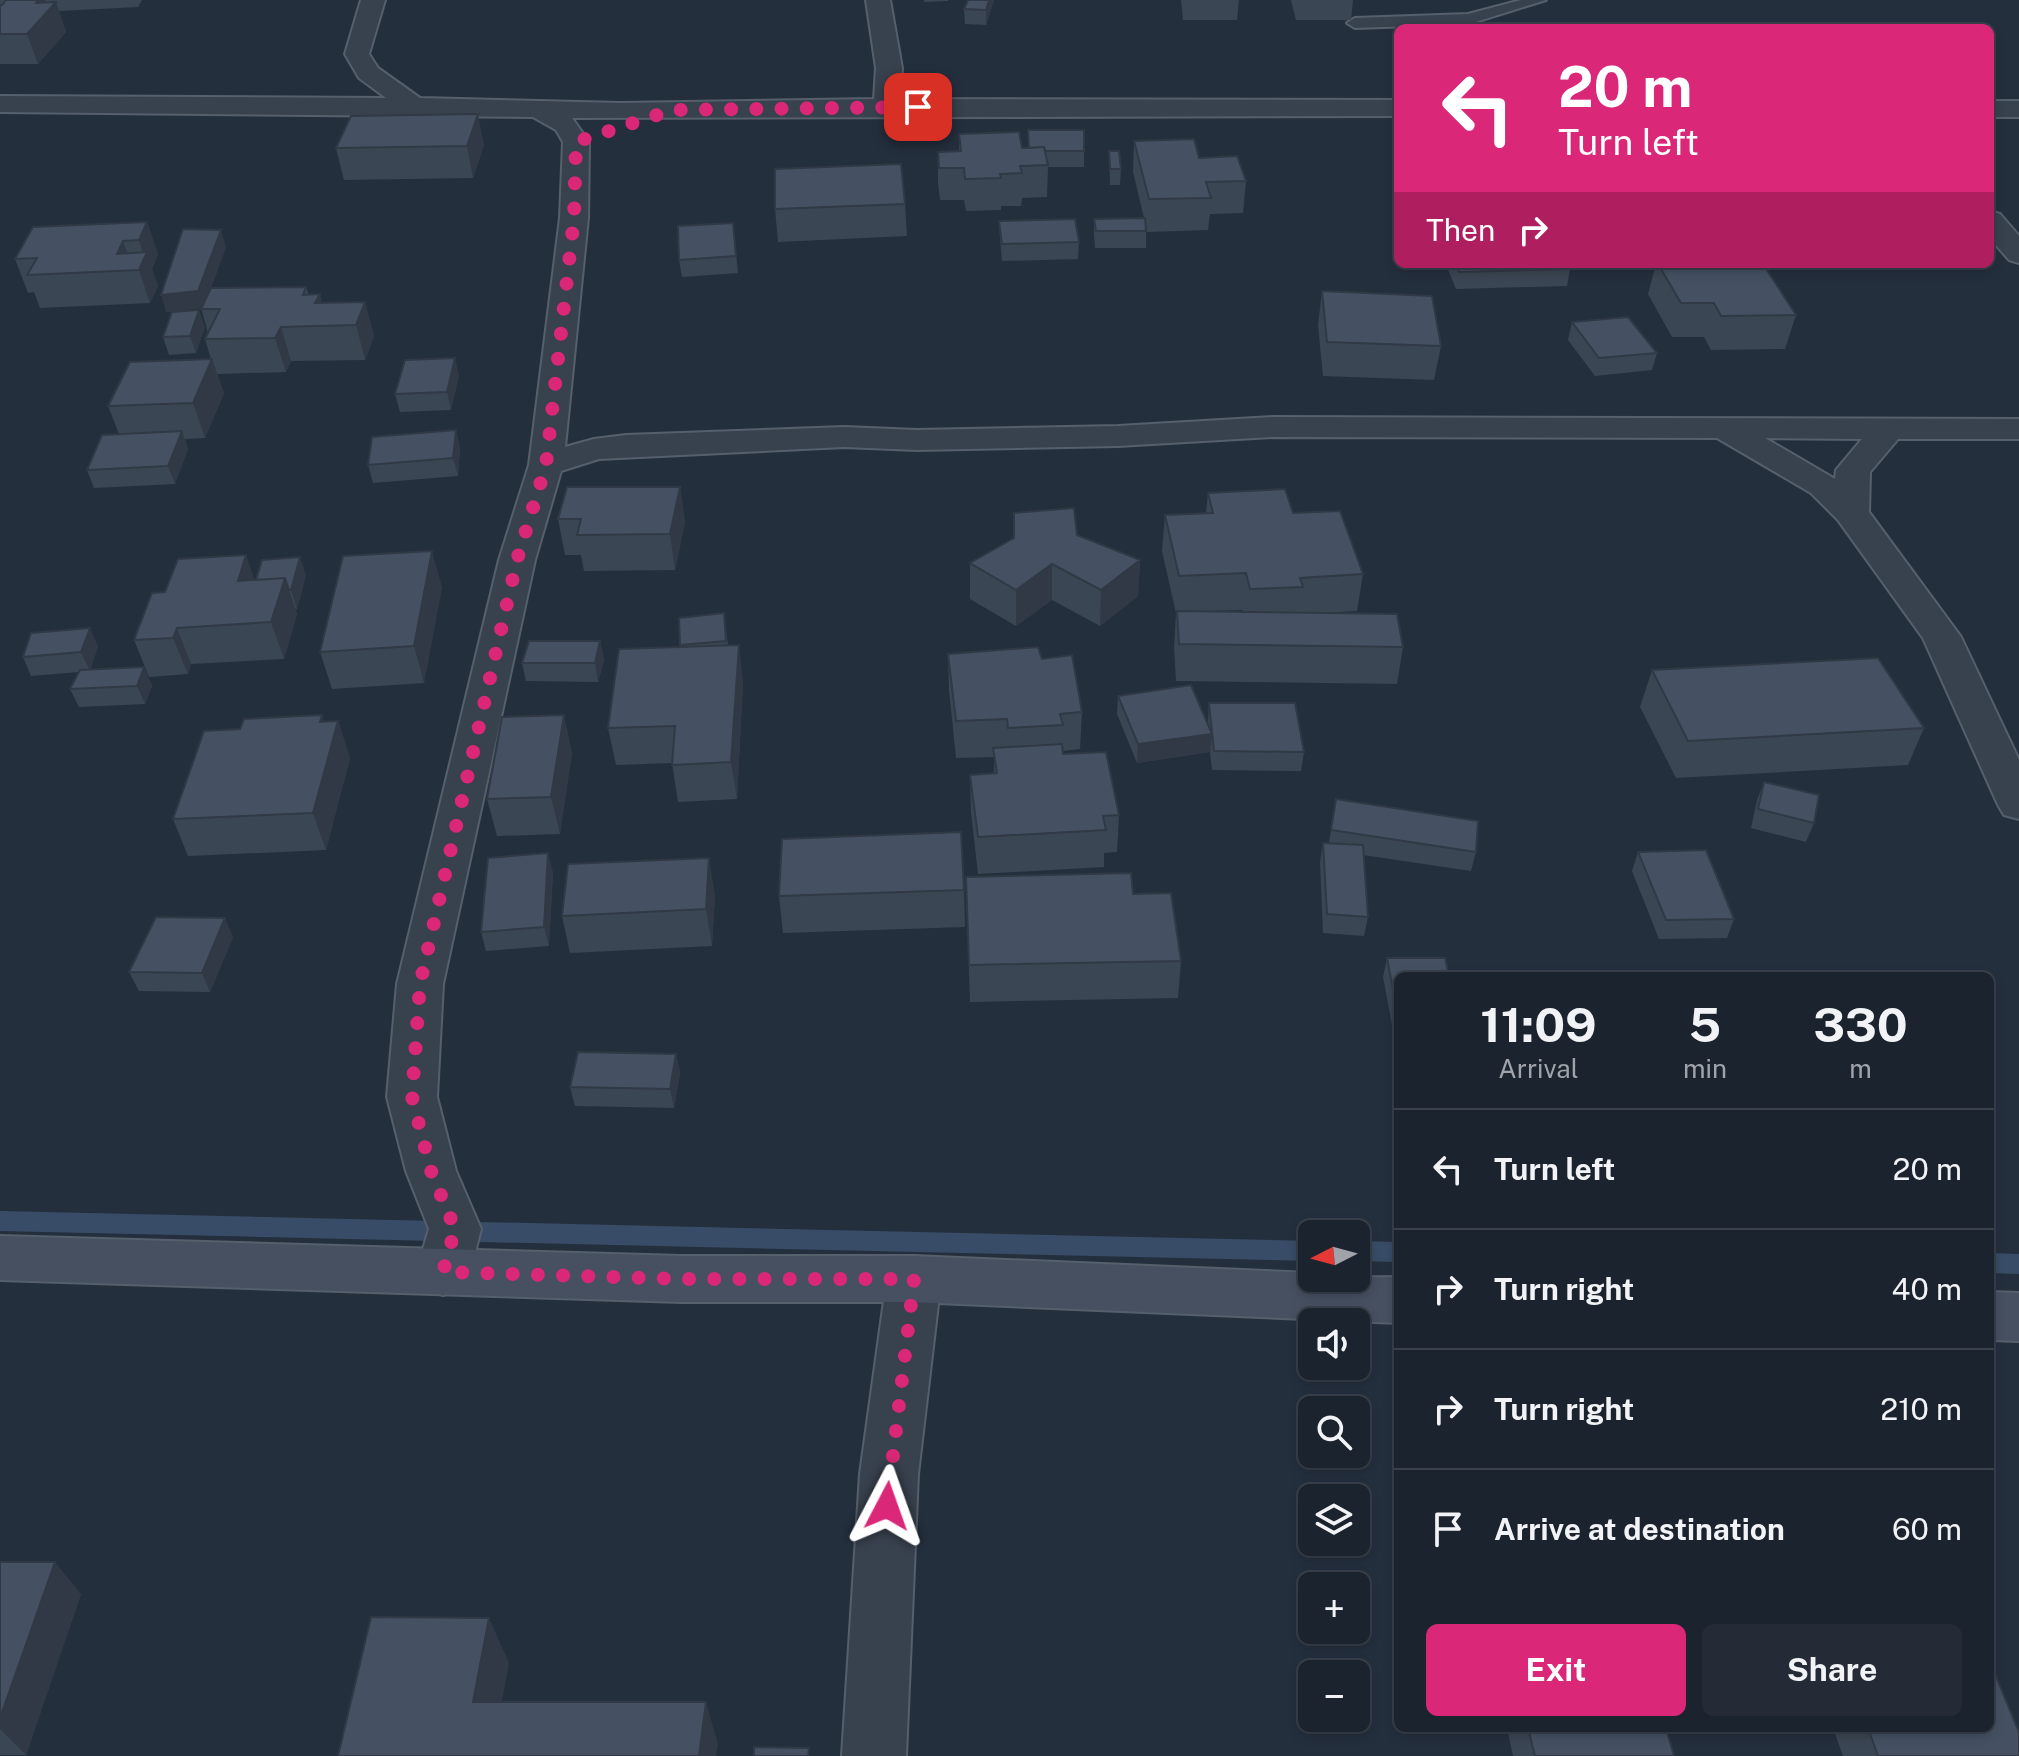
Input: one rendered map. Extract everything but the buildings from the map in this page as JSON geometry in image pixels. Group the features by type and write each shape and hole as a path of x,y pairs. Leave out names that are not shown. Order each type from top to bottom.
{"main road":[{"path":"0,1258 681,1279 914,1279 1394,1300"},
{"path":"1994,1316 2019,1317"}],"street":[{"path":"373,0 358,48 360,63 368,73 414,106"},
{"path":"878,0 889,68 887,107"},
{"path":"0,104 672,110 887,107 1394,108"},
{"path":"3,132 47,114 96,104"},
{"path":"443,1272 455,1229 431,1171 412,1097 420,984 517,560 546,465 574,218 576,142 566,125 539,109"},
{"path":"1994,109 2019,109"},
{"path":"576,142 672,110"},
{"path":"1994,225 2019,254"},
{"path":"546,465 594,449 626,445 844,437 917,440 1118,436 1273,427 2019,429"},
{"path":"1723,429 1823,486 1851,512 1942,637 2019,805"},
{"path":"1851,512 1853,470 1888,430"},
{"path":"874,1756 889,1474 914,1279"}],"lane":[{"path":"1355,23 1469,19 1538,0"}],"waterway":[{"path":"0,1221 1298,1251"},
{"path":"1370,1251 1394,1252"},
{"path":"1994,1263 2019,1264"}],"route":[{"path":"887,1506 914,1279 681,1279 443,1272 455,1229 431,1171 412,1097 420,984 517,560 546,465 574,218 576,142 672,110 918,107"}]}
